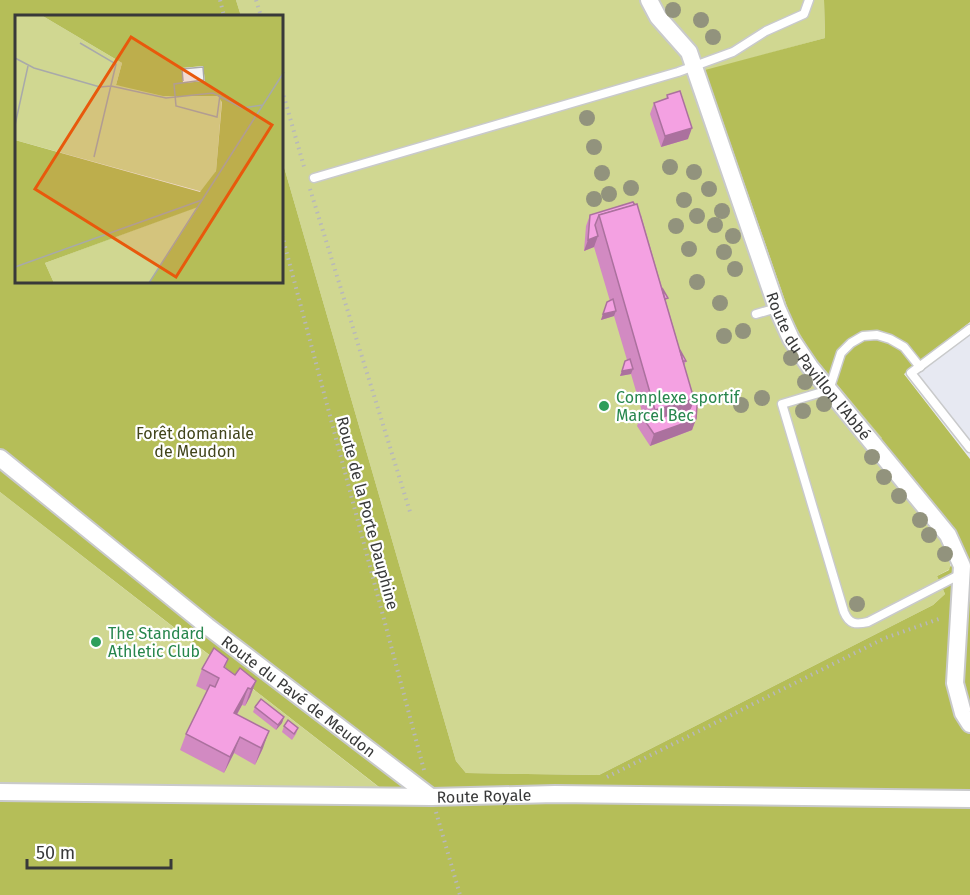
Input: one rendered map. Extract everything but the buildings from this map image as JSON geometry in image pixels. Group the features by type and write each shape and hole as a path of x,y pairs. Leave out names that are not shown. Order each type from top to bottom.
{"street":[{"name":"Route du Pavillon l'Abbé","path":"649,0 658,17 689,52 777,308 791,339 810,367 948,535 962,566 955,683 963,713 970,724"},
{"name":"Route du Pavé de Meudon","path":"0,458 207,626 431,797"},
{"name":"Route Royale","path":"0,792 431,797 555,794 970,799"}],"lane":[{"path":"314,178 606,94 733,52 766,31 804,14 809,0"},
{"path":"756,314 777,308"},
{"path":"970,329 912,373 970,448"},
{"path":"920,367 904,347 890,339 877,335 863,336 841,353 829,390 782,404 846,618 854,624 868,622 962,573"}],"path":[{"path":"220,0 224,15"},
{"path":"256,0 261,15"},
{"path":"284,97 411,515"},
{"name":"Route de la Porte Dauphine","path":"284,243 431,797 460,895"},
{"path":"600,780 885,638 943,618"}],"shaded area":[{"path":"970,322 970,459 904,373"}],"green space":[{"name":"Forêt domaniale de Meudon","path":"0,0 236,0 241,15 15,15 15,284 284,284 284,167 456,761 466,773 599,775 933,605 945,594 937,576 949,570 952,562 950,555 936,533 869,446 882,438 811,353 791,318 705,70 825,38 824,0 970,0 970,322 904,374 970,459 970,895 0,895 0,791 388,794 0,492"},
{"name":"Complexe sportif Marcel Bec","path":"236,0 824,0 825,38 705,71 791,318 883,439 870,446 950,555 950,569 937,576 945,594 933,605 599,775 466,773 456,761 284,167 284,15 241,15"},
{"name":"The Standard Athletic Club","path":"0,492 389,795 0,791"}],"place":[{"name":"Complexe sportif Marcel Bec","path":"604,406"},
{"name":"The Standard Athletic Club","path":"96,642"}]}
